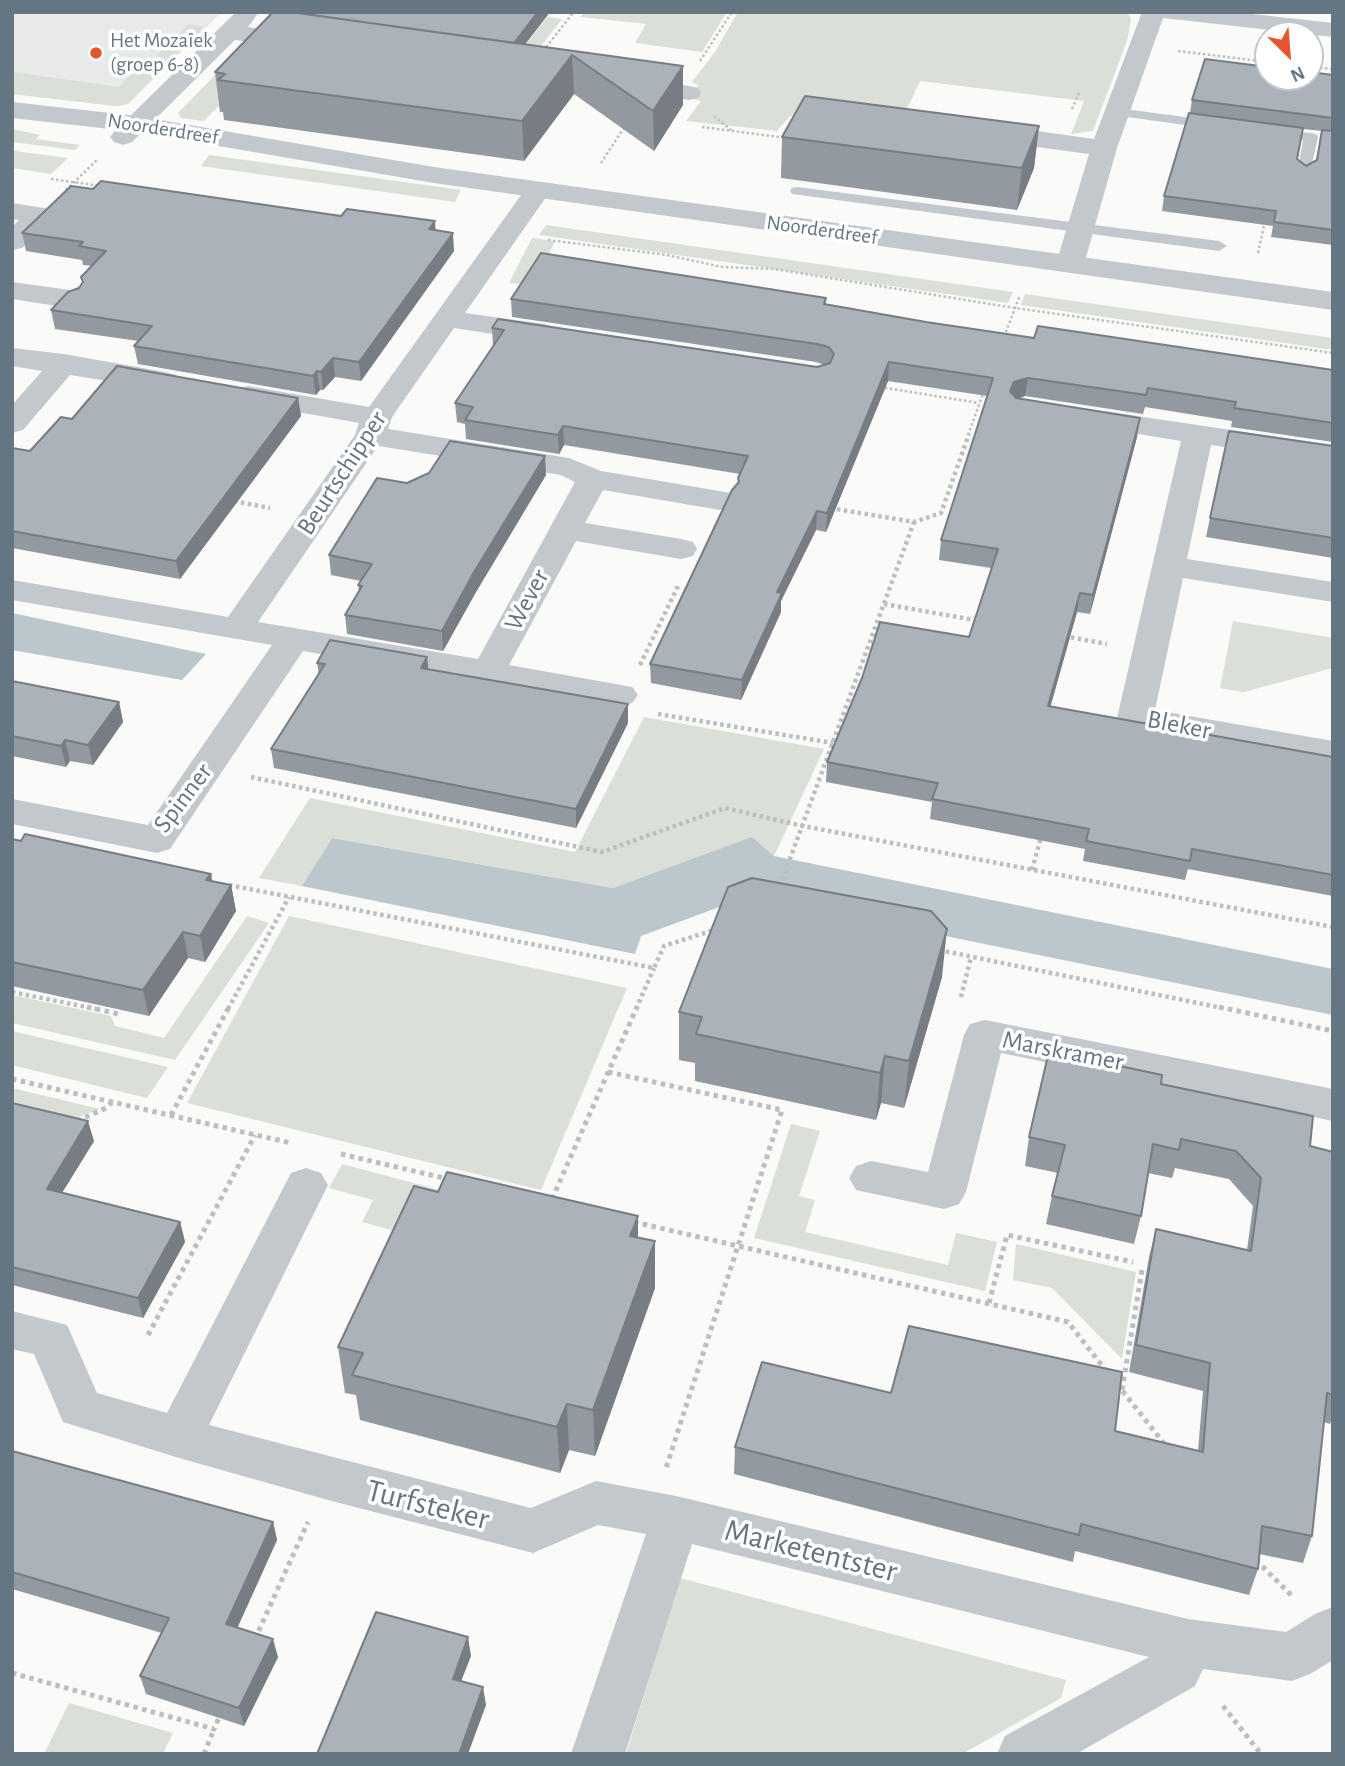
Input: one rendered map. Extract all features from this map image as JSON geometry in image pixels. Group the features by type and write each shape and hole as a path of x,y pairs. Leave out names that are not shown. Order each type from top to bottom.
{"street":[{"path":"130,130 249,12"},
{"path":"1070,264 1104,148 1154,12"},
{"path":"1166,12 1333,30"},
{"path":"230,32 332,46"},
{"path":"607,82 684,92"},
{"name":"Noorderdreef","path":"12,110 130,130 212,150 312,156 1333,301"},
{"name":"Noorderdreef","path":"12,118 58,129 130,130"},
{"path":"964,129 1104,148"},
{"name":"Beurtschipper","path":"237,628 538,190"},
{"path":"12,211 40,215"},
{"path":"12,242 40,215"},
{"path":"12,290 70,299"},
{"path":"449,319 568,337"},
{"path":"12,357 64,363 208,388 569,467 593,479 720,500"},
{"path":"12,424 64,363"},
{"path":"1063,414 1333,454"},
{"name":"Bleker","path":"1198,434 1135,718 1333,753"},
{"name":"Wever","path":"488,671 593,479"},
{"path":"565,529 682,563"},
{"path":"1170,566 1333,593"},
{"path":"12,590 622,696"},
{"name":"Spinner","path":"12,811 157,840 294,638"},
{"name":"Marskramer","path":"871,1178 944,1192 985,1035 1333,1105"},
{"path":"179,1437 304,1165"},
{"name":"Turfsteker","path":"12,1330 51,1339 80,1408 328,1479 533,1531 596,1503 669,1496"},
{"path":"598,1754 669,1496"},
{"name":"Marketentster","path":"669,1496 1188,1643 1292,1657 1316,1617"},
{"path":"1024,1754 1177,1669 1188,1643"}],"lane":[{"path":"1117,112 1232,127"},
{"path":"1258,130 1319,138 1304,174"},
{"path":"797,191 1219,246"}],"path":[{"path":"542,52 573,13 568,12"},
{"path":"684,92 732,12"},
{"path":"1141,47 1254,60"},
{"path":"1319,138 1333,67"},
{"path":"600,164 631,117"},
{"path":"694,126 788,138 793,129"},
{"path":"40,215 100,157"},
{"path":"55,180 102,186"},
{"path":"1250,289 1267,213"},
{"path":"506,234 667,255 722,267 774,270 1015,308 1333,353"},
{"path":"1002,343 1020,295"},
{"path":"876,387 979,403"},
{"path":"819,506 914,523 941,513 984,389 995,391"},
{"path":"231,501 315,516"},
{"path":"777,894 914,523"},
{"path":"682,563 622,696 632,698 643,711 833,743"},
{"path":"884,604 990,623"},
{"path":"1057,635 1150,651"},
{"path":"206,767 603,852 725,808 1333,927"},
{"path":"1032,870 1043,830"},
{"path":"218,883 654,968"},
{"path":"171,1115 289,897"},
{"path":"564,1206 551,1203 664,946 730,924"},
{"path":"931,948 1333,1031"},
{"path":"12,992 119,1014"},
{"path":"608,1072 782,1110 738,1245 669,1496"},
{"path":"12,1079 255,1135 304,1165"},
{"path":"74,1123 106,1108 112,1102"},
{"path":"148,1335 255,1135"},
{"path":"340,1154 458,1181"},
{"path":"631,1221 1068,1322 1172,1454"},
{"path":"989,1303 1007,1235 1133,1262"},
{"path":"1122,1391 1142,1270"},
{"path":"1113,1393 1122,1391"},
{"path":"254,1642 328,1479"},
{"path":"1248,1550 1265,1572 1316,1617"},
{"path":"12,1673 214,1729"},
{"path":"204,1754 225,1704"},
{"path":"1223,1706 1261,1754"}],"shaded area":[{"name":"Het Mozaïek (groep 6-8)","path":"12,12 222,12 128,104 116,106 12,94"},
{"path":"584,12 727,12 702,52 635,43 646,24 581,17"},
{"path":"738,12 1127,12 1131,19 1127,41 1093,131 1071,134 1084,101 920,81 905,113 907,126 790,116 777,131 686,121 701,101 690,98 698,85 692,82 715,52"},
{"path":"547,17 562,19 531,59 516,57"},
{"path":"189,24 205,27 163,68 146,66"},
{"path":"226,64 256,68 204,121 181,118 178,113"},
{"path":"135,71 157,74 128,104 116,106 12,94 12,72 119,87"},
{"path":"12,129 40,135 36,139 80,145 75,150 12,142"},
{"path":"12,150 68,158 51,174 12,168"},
{"path":"209,155 461,190 455,202 201,166"},
{"path":"546,225 1013,292 1008,303 539,235"},
{"path":"532,238 555,241 533,285 509,283"},
{"path":"1025,294 1333,338 1333,350 1021,305"},
{"path":"12,613 206,654 182,680 12,650"},
{"path":"1233,621 1333,638 1333,668 1244,692 1220,688"},
{"path":"644,717 824,749 774,856 752,838 613,888 332,838 302,886 259,878 310,798 575,852"},
{"path":"752,837 774,856 1333,969 1333,1015 749,896 641,936 635,954 302,886 332,838 613,888"},
{"path":"247,916 269,923 175,1060 12,1023 12,995 111,1016 115,1026 164,1038"},
{"path":"289,916 627,988 541,1190 187,1103"},
{"path":"12,1031 168,1067 147,1098 12,1065"},
{"path":"12,1088 100,1109 62,1123 12,1112"},
{"path":"791,1124 820,1131 799,1196 815,1200 805,1232 948,1265 956,1233 997,1242 985,1291 754,1238"},
{"path":"342,1164 504,1207 405,1234 362,1222 373,1200 329,1188"},
{"path":"1016,1244 1136,1272 1122,1359 1052,1288 1013,1280"},
{"path":"680,1578 1066,1680 1061,1698 962,1754 626,1754"},
{"path":"69,1703 173,1733 163,1754 44,1754"}],"building":[{"path":"273,12 290,12 683,66 653,111 572,55 522,121 218,80 225,74 215,72"},
{"path":"299,12 538,12 514,43"},
{"path":"1205,59 1254,65 1254,91 1324,91 1324,74 1333,75 1333,118 1192,100"},
{"path":"805,96 1039,126 1022,168 782,137"},
{"path":"1189,113 1303,128 1297,159 1306,166 1317,160 1322,130 1333,131 1333,230 1274,222 1276,211 1164,196"},
{"path":"101,181 341,216 347,209 435,221 429,229 453,233 359,362 333,358 321,372 317,371 313,376 134,346 152,326 51,310 68,292 79,288 83,282 81,277 106,251 79,246 83,242 22,233 71,186 93,189"},
{"path":"541,253 826,298 824,304 1034,338 1038,326 1333,370 1333,423 1234,408 1236,402 1148,388 1146,395 1028,378 1014,382 1010,391 1016,398 1140,418 1093,595 1080,593 1048,706 1333,757 1333,875 1192,849 1190,861 1086,841 1089,829 932,799 938,783 827,762 862,678 880,622 969,637 998,549 941,540 993,378 889,362 827,513 817,511 777,592 782,593 742,680 650,664 732,490 739,482 738,478 748,456 563,426 558,435 465,420 473,407 455,403 504,330 492,328 498,319 817,367 830,363 834,354 829,347 817,344 511,299"},
{"path":"117,366 298,398 176,561 12,531 12,448 30,451 61,417 72,419"},
{"path":"1229,431 1333,446 1333,538 1210,518"},
{"path":"450,441 545,456 474,572 442,631 345,615 362,586 358,585 372,564 329,555 377,478 407,483 429,473"},
{"path":"330,640 427,657 421,668 628,704 576,809 271,749 325,664 317,663"},
{"path":"12,681 119,702 88,745 65,740 61,746 12,736"},
{"path":"25,834 211,874 206,880 231,885 200,936 183,932 143,990 12,962 12,839 21,841"},
{"path":"752,878 931,911 947,929 909,1061 885,1056 880,1073 696,1034 702,1017 679,1012 728,887"},
{"path":"1049,1051 1162,1075 1161,1084 1313,1116 1310,1146 1333,1152 1333,1395 1327,1393 1312,1536 1262,1526 1258,1569 1081,1524 1079,1535 735,1447 762,1362 891,1393 909,1326 1122,1372 1115,1431 1203,1452 1210,1363 1136,1345 1156,1229 1251,1251 1261,1178 1236,1151 1181,1139 1179,1150 1153,1144 1141,1216 1052,1196 1065,1145 1029,1137"},
{"path":"12,1103 88,1121 47,1189 180,1222 138,1298 12,1267"},
{"path":"447,1172 638,1216 630,1236 655,1241 593,1410 567,1404 557,1427 352,1375 363,1353 338,1347 414,1186 438,1192"},
{"path":"12,1451 273,1522 226,1624 273,1639 239,1708 140,1676 169,1618 12,1572"},
{"path":"376,1612 468,1637 453,1679 483,1687 459,1754 317,1754"}],"place":[{"name":"Het Mozaïek (groep 6-8)","path":"96,53"}]}
